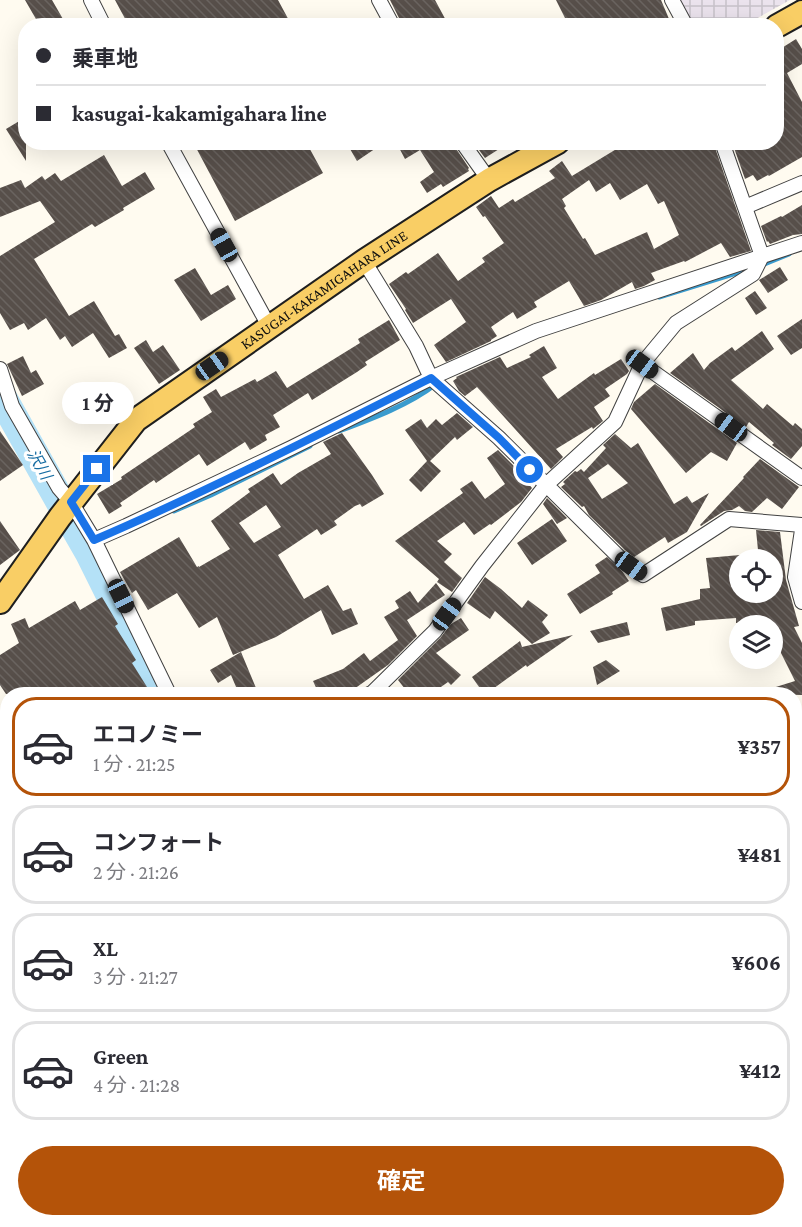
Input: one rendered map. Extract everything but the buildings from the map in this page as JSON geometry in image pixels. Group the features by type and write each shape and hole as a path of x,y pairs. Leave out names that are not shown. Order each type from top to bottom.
{"main road":[{"path":"784,22 802,12"},
{"name":"KASUGAI-KAKAMIGAHARA LINE","path":"0,602 65,509 136,420 364,261 489,180 543,150"}],"street":[{"path":"91,0 101,18"},
{"path":"379,0 389,18"},
{"path":"672,0 682,18"},
{"path":"172,150 269,326"},
{"path":"468,150 489,180"},
{"path":"376,687 435,631 482,566 546,485 615,422 642,364 676,323 753,274 762,256 725,150"},
{"path":"745,207 802,183"},
{"path":"94,540 291,448 431,378 536,331 802,243"},
{"path":"364,261 416,346 431,378 499,438 619,557 643,575 729,519 802,525"},
{"path":"642,364 802,478"},
{"path":"0,369 12,406 59,488 65,509 94,540 166,687"},
{"path":"802,530 795,577 802,602"}],"shaded area":[{"path":"679,0 790,0 757,18 689,18"}],"waterway":[{"path":"659,297 762,265 789,254"},
{"path":"339,431 402,405 436,384"},
{"name":"沢川","path":"0,394 90,553 157,687"},
{"path":"174,511 310,446"}],"route":[{"path":"97,469 71,502 94,540 291,448 431,378 499,438 530,470"}]}
